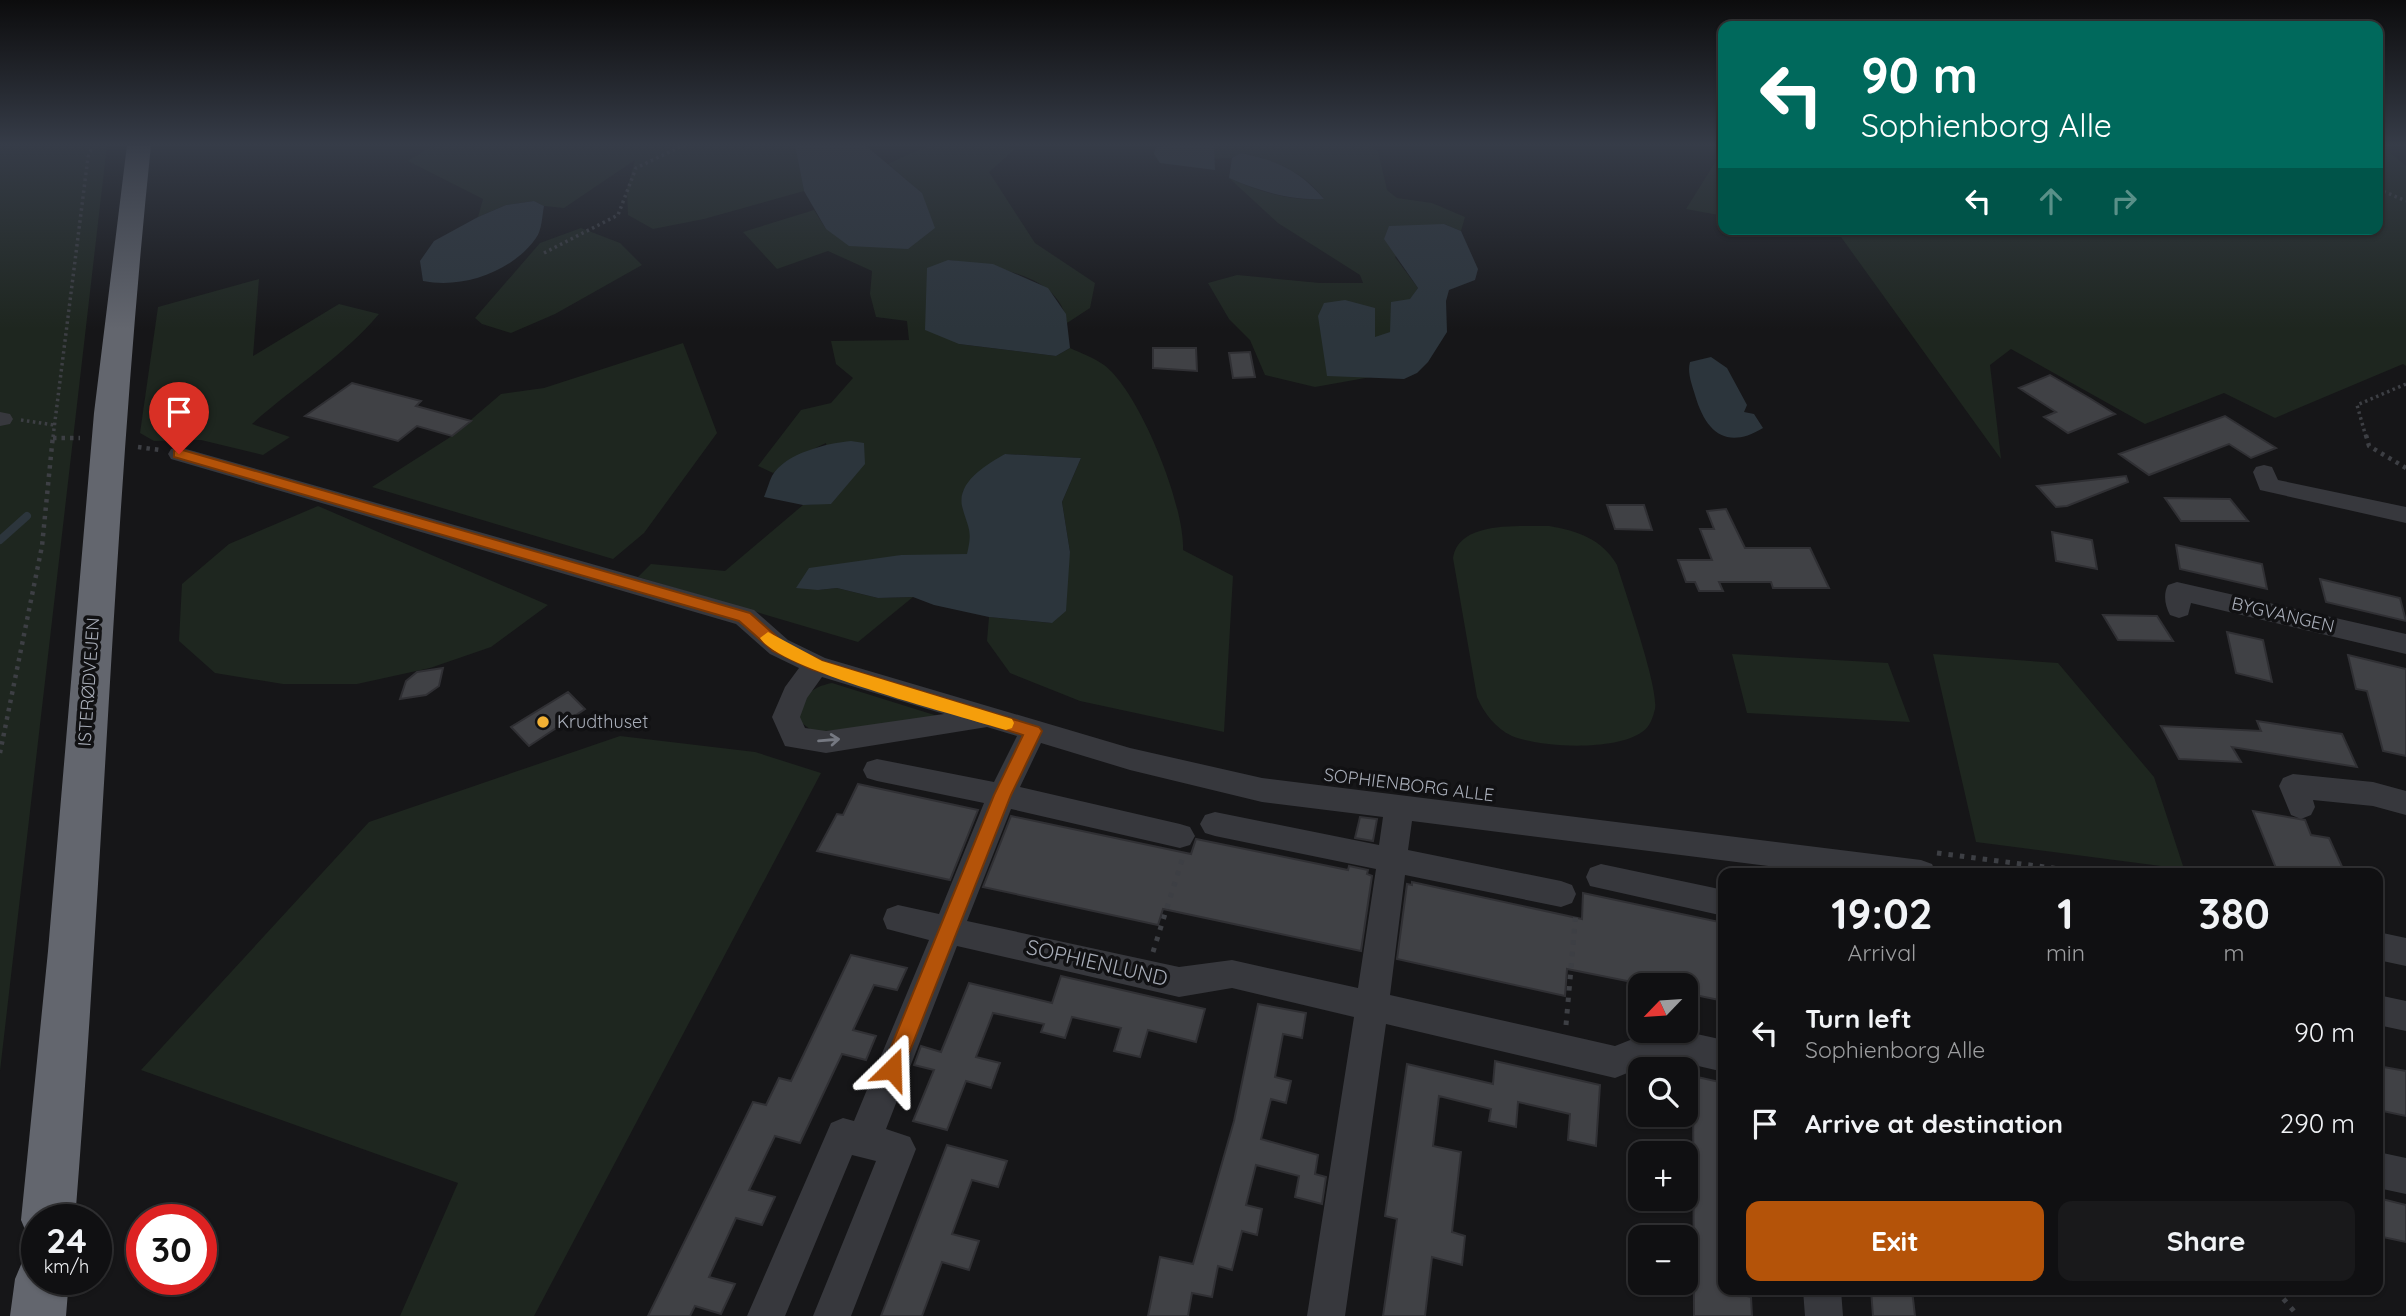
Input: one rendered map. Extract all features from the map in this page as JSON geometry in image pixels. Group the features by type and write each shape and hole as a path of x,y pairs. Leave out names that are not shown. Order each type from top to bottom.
{"highway":[{"name":"ISTERØDVEJEN","path":"49,1204 105,445 131,206"},
{"path":"38,1316 40,1295"}],"street":[{"name":"SOPHIENBORG ALLE","path":"179,454 745,617 779,647 816,665 986,718 1130,759 1262,790 1788,865 1924,863"},
{"path":"2264,472 2268,485 2406,515"},
{"name":"BYGVANGEN","path":"2179,609 2177,591 2406,644"},
{"name":"SOPHIENBORG ALLE","path":"816,665 794,694 786,718 795,738 826,742 986,718"},
{"path":"864,1140 1002,795 1033,731"},
{"path":"877,770 1002,795 1184,841"},
{"path":"2301,807 2293,786 2373,794 2406,803"},
{"path":"1326,1316 1370,1005 1394,861 1399,808"},
{"path":"1215,824 1561,894"},
{"path":"1601,877 1718,902"},
{"name":"SOPHIENLUND","path":"898,919 1179,982 1232,974 1615,1062 1664,1042 1718,1055"},
{"path":"2383,947 2406,952"},
{"path":"2383,1011 2406,1016"},
{"path":"766,1316 843,1135 898,1149 832,1316"},
{"path":"2383,1171 2406,1176"},
{"path":"1822,1295 1824,1316"}],"path":[{"path":"0,753 42,546 54,425 82,206"},
{"path":"544,253 618,215 621,206"},
{"path":"2406,384 2357,405 2369,446 2406,468"},
{"path":"1,419 32,420 54,425"},
{"path":"105,445 126,445 179,454"},
{"path":"1146,974 1184,841"},
{"path":"1924,863 2008,868"},
{"path":"1564,1051 1579,882 1601,877"},
{"path":"2280,1295 2298,1316"}],"shaded area":[{"path":"0,206 100,206 0,1071"},
{"path":"481,206 503,206 478,217"},
{"path":"503,206 544,206 540,231 536,238 526,250 500,269 470,280 438,283 423,281 420,261 434,241"},
{"path":"628,206 749,206 653,229 628,215"},
{"path":"813,206 927,206 935,228 908,249 849,246 826,229"},
{"path":"886,206 1011,206 1035,243 1095,283 1090,308 1067,323 1062,306 1051,292 1037,282 1001,269 948,260 959,344 1056,356 1070,348 1104,365 1132,399 1158,451 1168,479 1177,506 1183,550 1233,576 1224,732 1080,701 1010,673 987,641 989,617 1051,623 1070,552 1062,502 1081,458 1005,454 963,491 962,504 972,531 968,555 901,555 818,590 837,588 878,598 913,597 858,642 638,577 651,564 725,571 803,505 832,503 826,443 786,462 773,473 758,466 801,410 831,403 853,378 836,364 831,341 909,340 907,321 876,317 870,294 872,271 828,251 777,269 743,232 814,210 826,229"},
{"path":"1260,206 1440,206 1465,217 1461,231 1444,224 1395,257 1418,288 1391,332 1375,338 1375,308 1327,375 1371,377 1315,387 1265,375 1250,340 1229,319 1208,283 1237,275 1320,283 1363,283 1360,275 1278,223"},
{"path":"1688,206 1718,206 1718,215 1686,209"},
{"path":"2383,206 2406,206 2406,366 2403,364 2275,418 2224,393 2145,424 2011,349 1990,365 2001,459 1841,237 1830,235 2383,235"},
{"path":"1444,224 1461,231 1478,269 1475,280 1449,290 1446,301 1447,332 1428,362 1417,373 1404,379 1327,376 1318,316 1324,303 1345,300 1375,308 1375,337 1390,332 1391,302 1410,299 1418,288 1384,239 1389,226"},
{"path":"581,228 620,243 642,265 555,314 511,333 482,324 475,318 540,243"},
{"path":"948,260 993,264 1048,288 1066,314 1070,348 1056,356 959,344 925,330 927,268"},
{"path":"259,279 253,356 339,304 379,314 334,358 252,424 290,437 263,455 201,440 154,441 140,433 158,307"},
{"path":"683,343 717,433 644,533 613,559 372,487 452,436 501,394 544,388"},
{"path":"1711,357 1727,368 1747,405 1744,412 1754,414 1763,428 1739,437 1729,437 1712,428 1705,419 1690,379 1689,366 1690,362"},
{"path":"851,441 864,443 865,464 831,504 803,505 764,497 772,476 787,461 819,447"},
{"path":"1005,454 1081,458 1062,502 1070,552 1066,611 1052,623 989,617 934,605 913,597 878,598 837,588 796,588 809,568 901,555 967,554 970,534 962,506 964,489 975,474"},
{"path":"318,506 548,605 491,647 430,668 357,684 283,684 215,673 179,641 182,584 229,544"},
{"path":"1549,526 1570,531 1597,543 1617,565 1647,661 1655,698 1655,709 1649,725 1630,738 1578,746 1525,740 1506,733 1495,724 1477,697 1453,558 1458,546 1466,537 1478,531"},
{"path":"1732,654 1888,663 1910,722 1747,713"},
{"path":"1933,654 2058,663 2154,777 2184,868 2176,868 1976,842"},
{"path":"832,683 945,720 814,732 799,721 801,706 812,691"},
{"path":"620,736 755,752 821,773 534,1316 400,1316 458,1183 141,1070 369,822"}],"building":[{"path":"1153,348 1196,348 1197,371 1153,368"},
{"path":"1250,352 1255,377 1233,378 1229,353"},
{"path":"2050,375 2115,414 2068,433 2044,417 2056,412 2019,388"},
{"path":"352,383 421,401 416,406 471,421 452,436 417,426 398,441 305,416"},
{"path":"2225,416 2276,448 2251,458 2229,444 2149,475 2119,454"},
{"path":"2126,476 2128,482 2067,506 2056,507 2037,486"},
{"path":"2165,498 2230,499 2248,521 2181,521"},
{"path":"1607,505 1644,505 1652,530 1615,529"},
{"path":"1726,509 1745,548 1810,548 1829,588 1773,588 1771,582 1719,582 1723,591 1699,591 1695,582 1686,582 1678,560 1712,560 1700,529 1714,529 1707,511"},
{"path":"2052,532 2092,540 2097,569 2056,561"},
{"path":"2176,545 2262,564 2267,589 2180,569"},
{"path":"2320,579 2400,598 2406,621 2326,602"},
{"path":"2103,615 2157,616 2173,641 2118,640"},
{"path":"2227,632 2263,640 2272,682 2236,673"},
{"path":"2348,655 2406,669 2406,756 2383,751 2367,691 2356,689"},
{"path":"443,668 439,686 426,695 400,699 406,681 417,672"},
{"name":"Krudthuset","path":"568,692 585,709 529,746 511,727"},
{"path":"2257,721 2342,734 2357,767 2232,747 2241,762 2179,759 2161,726 2261,731"},
{"path":"858,784 978,810 950,880 817,851 837,814 843,815"},
{"path":"2253,811 2305,820 2311,835 2329,838 2343,868 2321,868 2276,868"},
{"path":"1011,816 1191,854 1196,839 1348,870 1349,866 1368,870 1367,874 1372,876 1361,951 1163,909 1158,925 983,887"},
{"path":"1360,817 1377,819 1373,841 1355,838"},
{"path":"1412,882 1582,919 1583,893 1718,922 1718,1000 1698,996 1698,973 1628,973 1628,981 1567,969 1565,996 1397,959 1407,884 1412,885"},
{"path":"851,955 907,968 897,990 874,985 853,1030 876,1036 866,1060 842,1054 800,1143 775,1136 749,1190 775,1197 762,1225 736,1218 709,1277 735,1284 721,1314 695,1306 690,1316 648,1316 753,1102 766,1105 779,1078 791,1081"},
{"path":"1061,976 1205,1009 1196,1042 1148,1030 1140,1057 1114,1051 1121,1028 1072,1017 1065,1038 1041,1032 1044,1024 993,1013 976,1057 1000,1063 991,1088 966,1081 947,1130 913,1121 934,1070 914,1065 921,1046 941,1052 969,983 1052,1003"},
{"path":"1258,1004 1306,1013 1302,1038 1283,1034 1275,1077 1291,1081 1286,1103 1271,1099 1261,1139 1318,1155 1315,1174 1326,1177 1322,1204 1295,1197 1299,1176 1256,1165 1246,1205 1262,1209 1257,1235 1242,1231 1232,1270 1218,1266 1212,1297 1192,1293 1188,1316 1148,1316 1160,1257 1193,1264 1234,1121"},
{"path":"1495,1061 1600,1085 1596,1146 1568,1140 1570,1114 1518,1102 1516,1127 1489,1121 1491,1109 1439,1096 1433,1146 1461,1152 1452,1232 1465,1236 1462,1265 1432,1257 1425,1316 1383,1316 1397,1219 1385,1216 1407,1064 1493,1084"},
{"path":"2383,1067 2406,1071 2406,1116 2383,1111"},
{"path":"1698,1077 1718,1082 1718,1295 1751,1297 1752,1316 1694,1316 1694,1295 1698,1295 1698,1225 1694,1225 1694,1211 1698,1211 1698,1141 1693,1141 1693,1127 1698,1127"},
{"path":"947,1145 1007,1161 998,1187 972,1180 952,1234 979,1241 969,1270 942,1262 922,1316 881,1316"},
{"path":"2383,1199 2406,1205 2406,1242 2383,1237"},
{"path":"1871,1295 1913,1295 1915,1316 1873,1316"}],"waterway":[{"path":"0,540 27,516"}],"slow traffic":[{"path":"768,638 779,647 816,665 1006,723"}],"place":[{"name":"Krudthuset","path":"543,722"}],"route":[{"path":"179,454 745,617 779,647 816,665 1033,731 1002,795 892,1069"}]}
